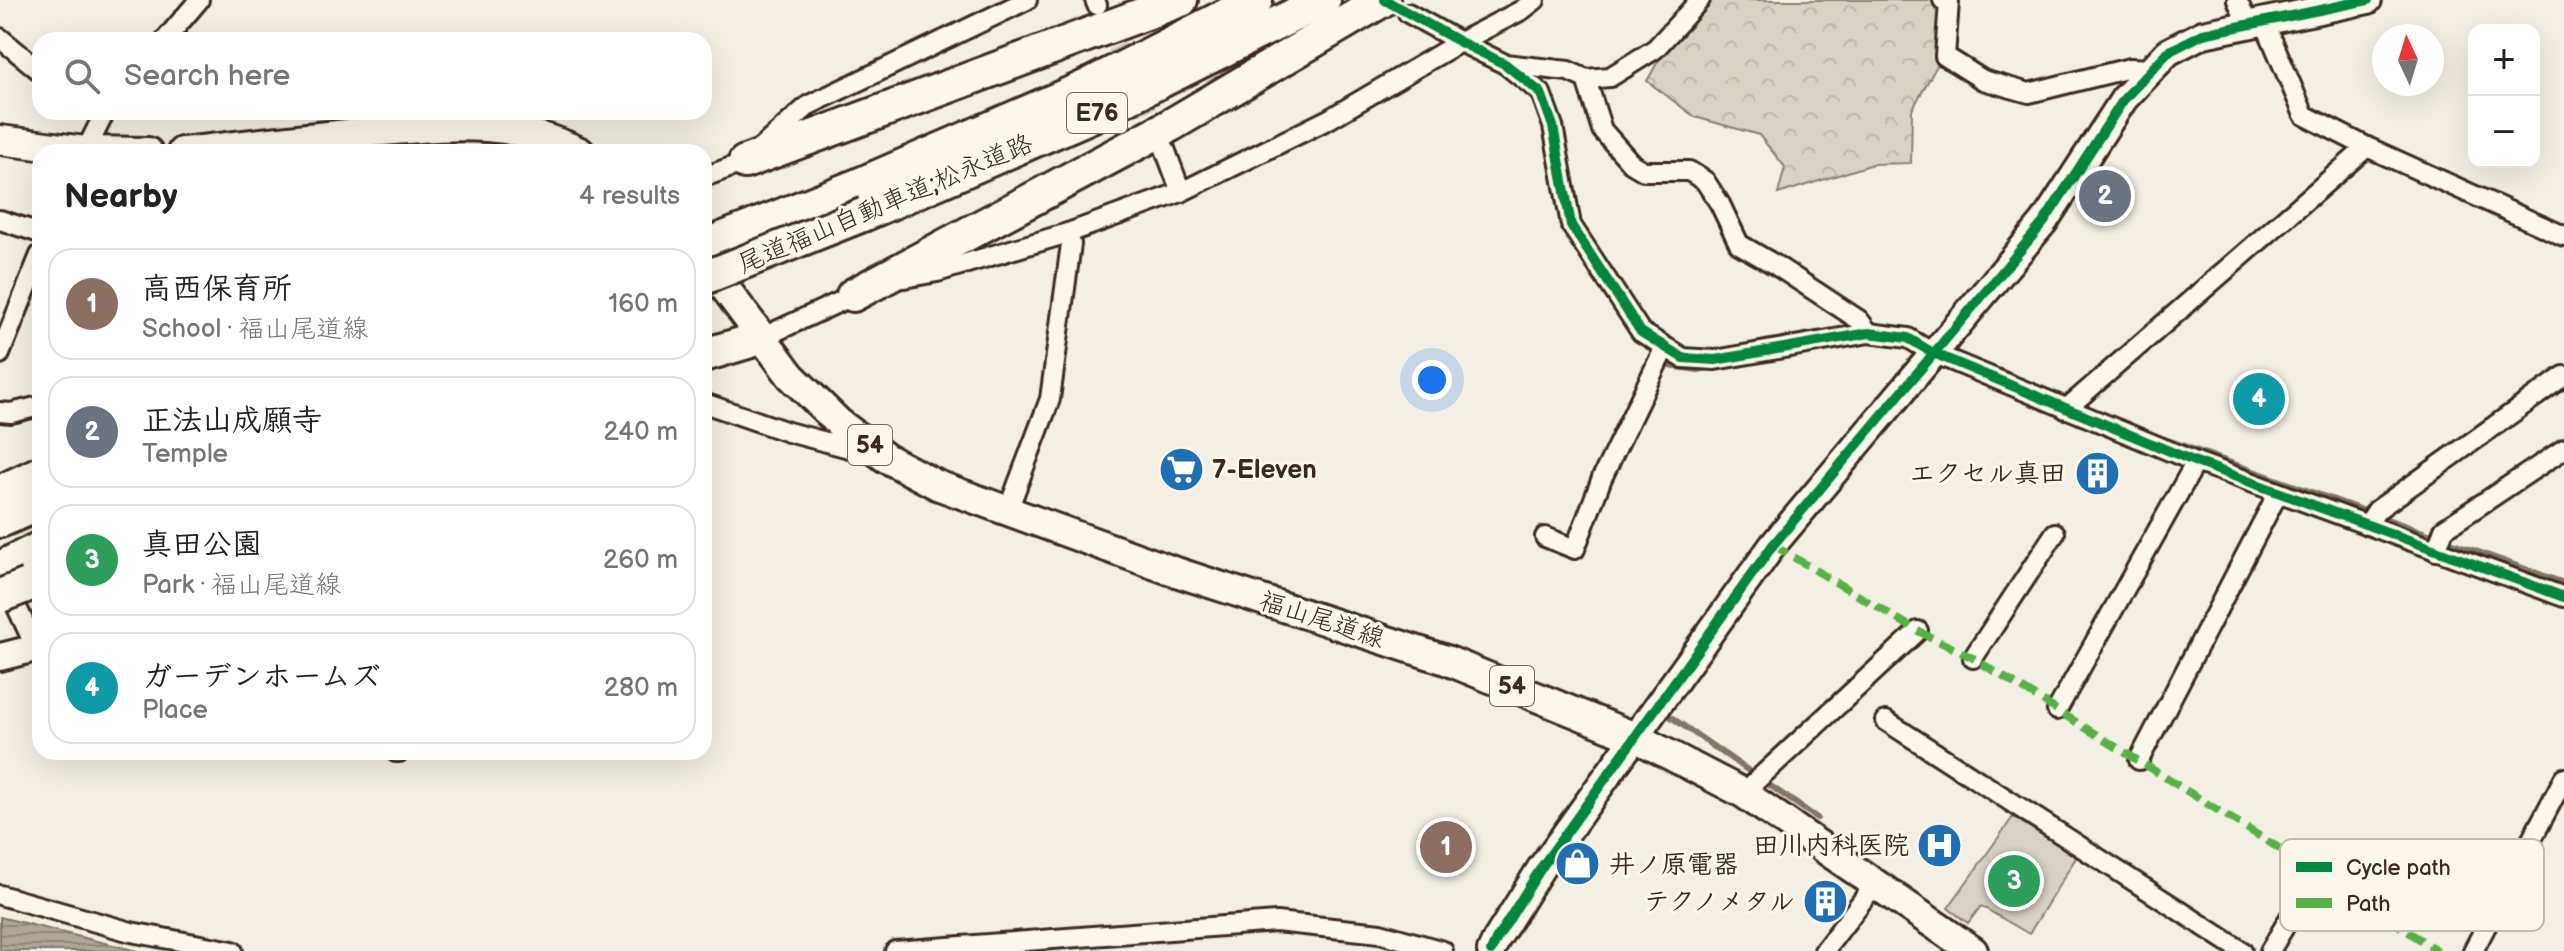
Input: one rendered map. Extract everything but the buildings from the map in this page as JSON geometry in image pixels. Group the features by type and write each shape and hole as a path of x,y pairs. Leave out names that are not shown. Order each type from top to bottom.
{"highway":[{"path":"745,162 1181,0"},
{"name":"尾道福山自動車道;松永道路","path":"712,274 1256,0"},
{"name":"尾道福山自動車道;松永道路","path":"712,244 861,200 1091,116 1324,0"},
{"path":"853,295 1396,6"},
{"path":"712,353 761,338"},
{"path":"0,492 32,477"},
{"path":"0,521 32,507"}],"main road":[{"path":"356,143 467,125 524,132 563,144"},
{"path":"0,140 32,145"},
{"name":"福山尾道線","path":"712,271 791,376 839,423 886,458 937,485 1170,570 1446,660 1635,737 1743,793 1973,951"}],"street":[{"path":"172,32 199,0"},
{"path":"712,174 745,162 809,105 1027,0"},
{"path":"761,338 853,295 902,278 937,272 1068,233 1181,192 1329,119 1535,0"},
{"path":"1505,64 1568,71 1586,79 1610,77 1655,49 1700,0"},
{"path":"1943,0 1949,2 1945,56 1983,80 2029,93 2130,68 2152,69"},
{"path":"1491,951 1541,868 1773,545 2044,222 2124,99 2168,52 2203,34 2250,15 2358,1"},
{"path":"1396,6 1505,64 1541,93 1553,126 1571,225 1641,332 1683,358 1715,360 1869,333 1908,338 1933,353 2196,462 2278,493 2372,518 2436,551 2564,597"},
{"path":"2250,15 2304,115 2367,147 2564,236"},
{"path":"0,38 32,64"},
{"path":"1541,93 1545,79 1568,71"},
{"path":"1586,79 1602,130 1632,164 1644,171 1689,171 1705,181 1739,244 1859,320 1869,333"},
{"path":"89,144 101,120"},
{"path":"2066,409 2367,147"},
{"path":"1165,149 1181,192"},
{"path":"0,220 32,230"},
{"path":"1008,510 1050,399 1071,244 1068,233"},
{"path":"0,354 32,275"},
{"path":"1545,537 1575,549 1602,478 1665,347"},
{"path":"2372,518 2564,376"},
{"path":"712,406 788,432 886,458"},
{"path":"0,412 32,408"},
{"path":"2436,551 2444,529 2564,449"},
{"path":"2057,710 2196,462"},
{"path":"2139,760 2278,493"},
{"path":"1973,658 2055,533"},
{"path":"18,573 32,626"},
{"path":"1743,793 1918,631"},
{"path":"0,657 32,649"},
{"path":"1886,721 2242,951"},
{"path":"2532,839 2564,778"},
{"path":"1824,951 1875,884"},
{"path":"0,895 131,932 233,951"},
{"path":"895,951 1276,922 1380,933 1443,951"},
{"path":"2270,951 2282,931"},
{"path":"2473,951 2484,931"}],"green space":[{"path":"1708,0 1933,0 1942,4 1940,60 1912,110 1911,163 1873,164 1778,194 1785,167 1759,135 1695,117 1647,81 1666,47"},
{"path":"2013,817 2077,856 2029,934 1981,906 1968,923 1948,908"}],"shaded area":[{"path":"0,917 137,951 0,951"}],"waterway":[{"path":"1669,366 1698,370 1714,367"},
{"path":"2151,434 2564,583"},
{"path":"1665,713 1817,818"}],"tunnel":[{"path":"1105,22 1161,139"}],"marked path":[{"path":"1773,545 1918,631 1973,658 2280,849"},
{"path":"2407,931 2438,951"}],"cycle path":[{"path":"1385,0 1505,64 1541,93 1553,126 1571,225 1641,332 1683,358 1715,360 1869,333 1908,338 1933,353 2196,462 2564,597"},
{"path":"1491,951 1541,868 1773,545 2044,222 2124,99 2168,52 2203,34 2368,0"}],"place":[{"name":"正法山成願寺","path":"2105,196"},
{"name":"ガーデンホームズ","path":"2259,399"},
{"name":"7-Eleven","path":"1181,469"},
{"name":"エクセル真田","path":"2097,473"},
{"name":"田川内科医院","path":"1940,845"},
{"name":"高西保育所","path":"1446,847"},
{"name":"井ノ原電器","path":"1578,864"},
{"name":"真田公園","path":"2014,881"},
{"name":"テクノメタル","path":"1826,901"}]}
